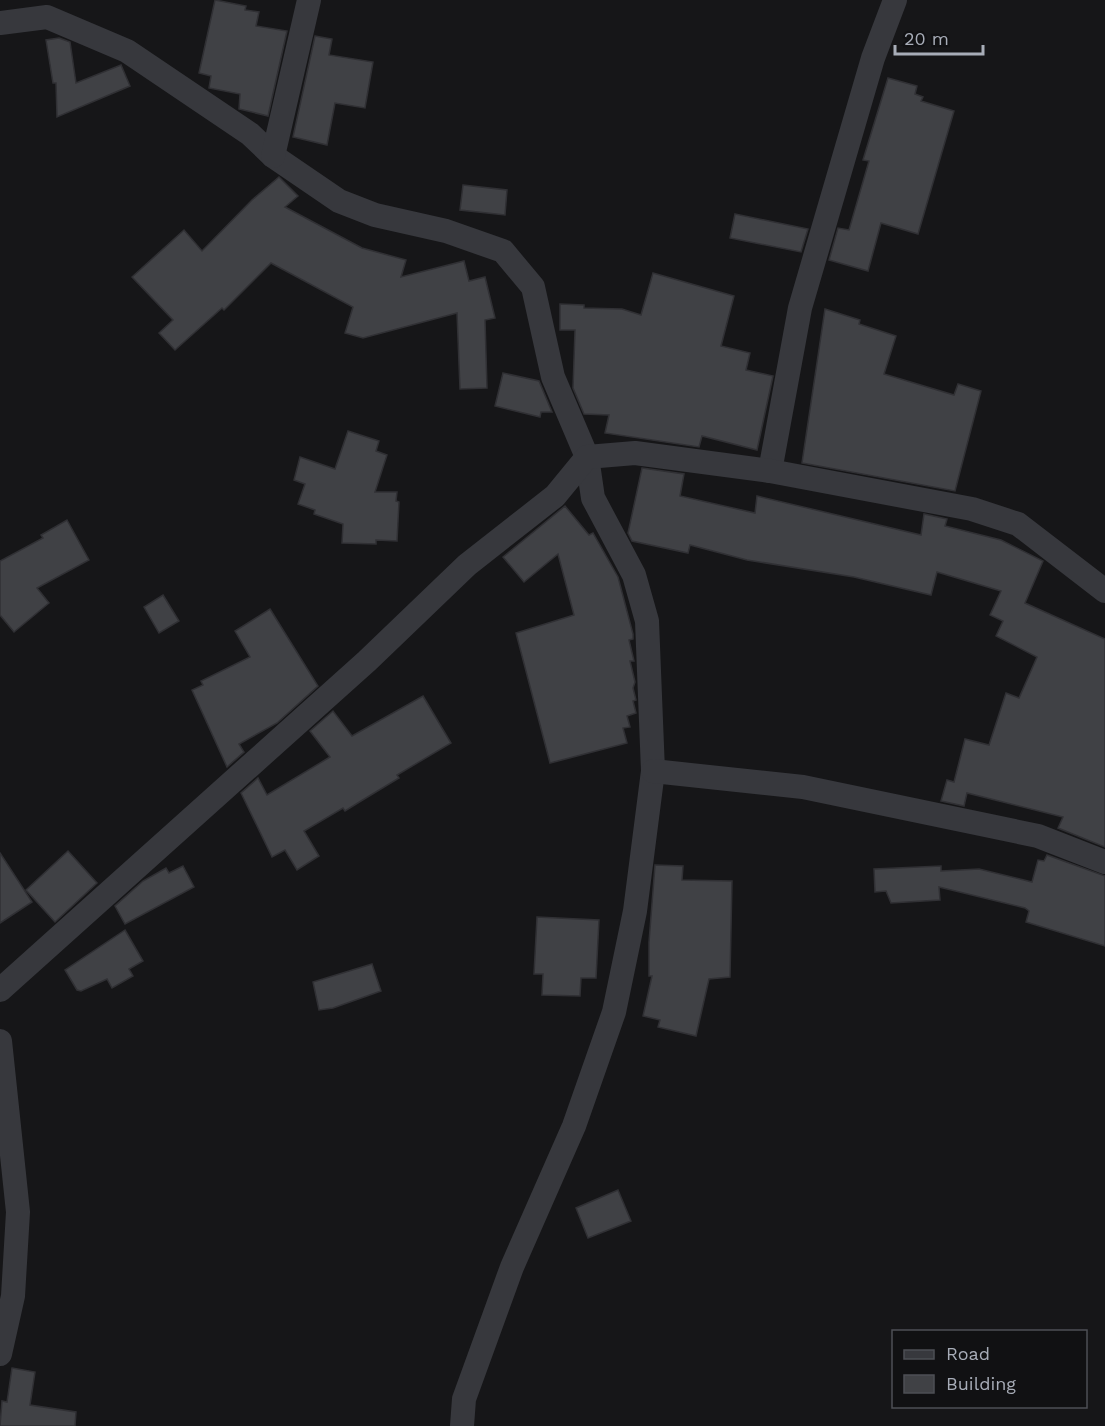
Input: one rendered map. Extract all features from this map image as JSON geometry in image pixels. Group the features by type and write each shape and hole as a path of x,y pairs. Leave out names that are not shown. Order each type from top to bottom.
{"street":[{"path":"273,156 309,0"},
{"path":"770,471 800,308 873,58 895,0"},
{"path":"0,22 47,17 127,51 250,134 273,156 339,201 375,215 446,231 503,251 533,287 553,376 587,457 593,498 634,575 646,621 653,771 635,911 614,1012 574,1126 508,1278 464,1399 462,1426"},
{"path":"0,990 358,669 467,565 555,496 587,457 635,453 770,471 972,509 1018,524 1105,591"},
{"path":"653,771 803,787 1038,836 1105,862"},
{"path":"0,1041 18,1212 13,1296 0,1354"}],"building":[{"path":"215,0 246,6 245,10 259,12 256,26 287,31 268,116 239,109 240,94 209,88 211,76 199,73"},
{"path":"315,36 332,39 329,55 373,62 365,108 335,103 327,145 293,137"},
{"path":"59,38 70,42 76,83 121,65 130,86 57,117 56,83 53,83 46,40"},
{"path":"888,78 917,86 915,94 923,97 921,101 954,111 918,234 881,223 868,271 829,260 838,228 849,230 869,161 863,160"},
{"path":"279,177 298,196 285,207 362,248 406,260 401,277 464,261 469,281 485,277 495,318 485,320 487,388 460,389 457,313 363,338 345,333 353,307 271,263 224,310 222,308 175,350 159,333 173,320 132,277 184,230 202,251 252,200"},
{"path":"463,185 507,190 505,215 460,210"},
{"path":"735,214 808,229 801,252 730,238"},
{"path":"653,273 734,296 721,346 750,353 746,370 773,376 757,450 702,436 699,447 605,433 609,415 584,414 573,388 575,330 560,330 560,304 584,305 584,308 622,309 641,315"},
{"path":"825,309 860,320 859,324 896,336 884,374 954,395 958,384 981,391 955,491 802,463"},
{"path":"503,373 539,381 552,412 541,412 540,417 495,406"},
{"path":"348,431 379,441 376,451 387,455 375,492 397,492 396,501 399,502 397,541 376,540 376,544 342,543 343,524 314,514 315,510 298,504 305,484 294,480 300,457 335,469"},
{"path":"642,468 684,474 680,496 755,513 757,496 921,535 924,514 947,519 945,526 1001,540 1043,561 1025,603 1105,639 1105,847 1058,828 1063,817 967,793 964,806 941,801 947,780 954,782 965,739 989,745 1006,693 1019,698 1037,657 996,636 1003,621 990,615 1001,591 937,572 931,595 854,577 747,560 690,545 688,553 632,541 628,533"},
{"path":"565,506 589,535 593,533 618,577 633,634 633,639 629,640 634,661 630,661 635,682 633,688 636,700 633,701 636,713 627,716 630,727 623,728 627,743 550,763 516,633 574,615 558,554 524,582 503,557"},
{"path":"67,520 89,560 37,588 49,603 14,632 0,615 0,561 43,538 41,535"},
{"path":"163,595 179,621 159,633 144,607"},
{"path":"270,609 318,686 277,723 239,744 244,752 227,767 192,690 203,685 201,681 250,657 235,631"},
{"path":"423,696 451,743 397,775 399,778 345,811 343,808 304,831 319,856 297,870 285,850 272,857 241,793 258,778 267,795 330,757 310,731 333,711 352,736"},
{"path":"68,851 97,883 55,922 26,890"},
{"path":"0,853 32,902 0,923"},
{"path":"1047,855 1105,876 1105,946 1026,922 1029,911 1025,908 939,887 940,900 891,903 886,891 875,892 874,869 941,866 941,871 979,869 1032,882 1038,860 1044,861"},
{"path":"655,865 683,866 682,880 732,881 730,977 709,979 696,1036 658,1027 660,1020 643,1016 652,976 649,976 649,942"},
{"path":"183,866 194,887 125,924 115,906 143,881 166,868 169,873"},
{"path":"537,917 599,920 596,978 581,978 580,996 542,995 543,974 534,974"},
{"path":"125,930 143,961 129,969 133,976 112,988 107,979 81,991 77,990 65,970"},
{"path":"372,964 381,991 333,1008 319,1010 313,982"},
{"path":"618,1190 631,1221 588,1238 576,1208"},
{"path":"12,1368 35,1372 30,1405 76,1412 75,1426 0,1426 2,1401 7,1402"}]}
